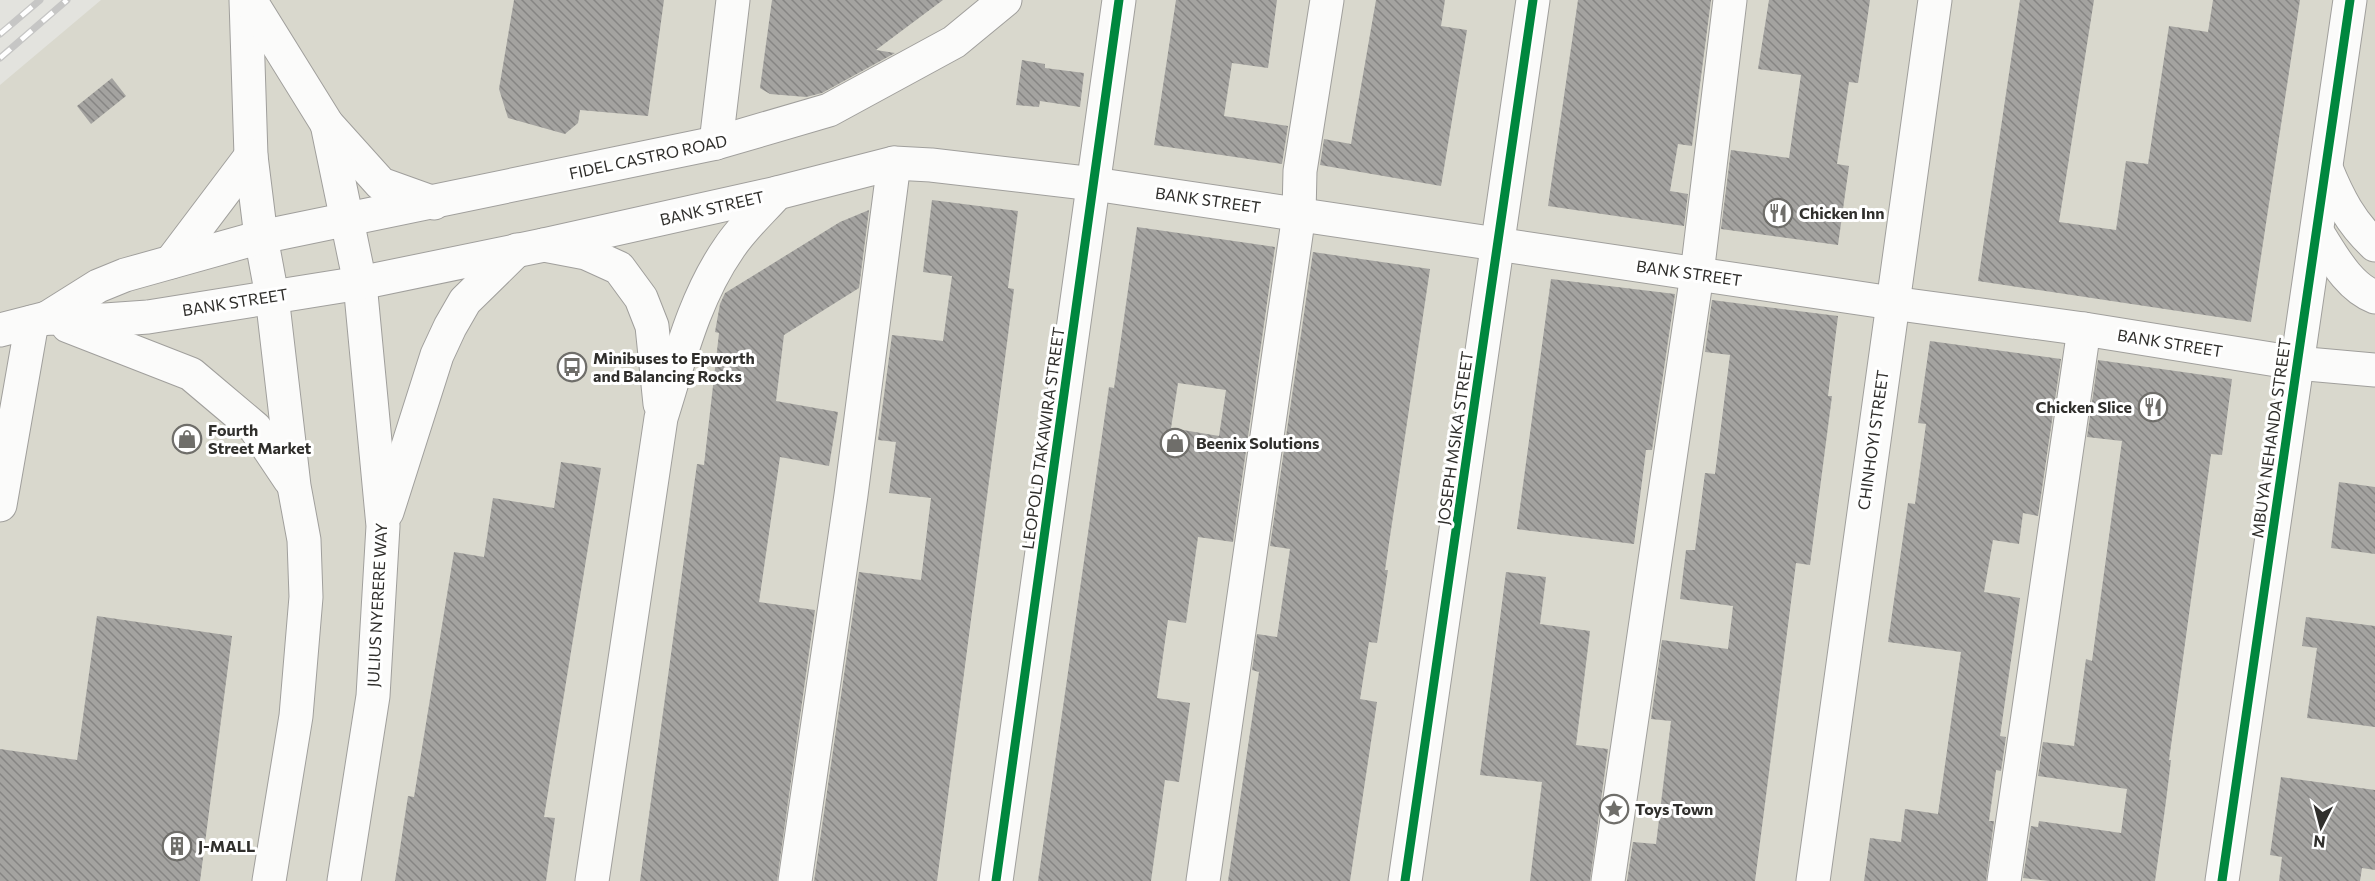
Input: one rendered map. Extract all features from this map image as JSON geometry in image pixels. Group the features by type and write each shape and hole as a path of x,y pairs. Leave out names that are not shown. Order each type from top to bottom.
{"main road":[{"path":"248,0 327,124 381,184 434,203"},
{"path":"248,0 251,156 261,237 272,296 294,486 304,540 306,597 296,716 269,881"},
{"path":"716,143 733,0"},
{"name":"FIDEL CASTRO ROAD","path":"40,320 98,286 125,275 261,237 716,143 829,110 954,42 1005,0"},
{"name":"LEOPOLD TAKAWIRA STREET","path":"996,881 1119,0"},
{"path":"1203,881 1299,214 1300,171 1327,0"},
{"name":"JOSEPH MSIKA STREET","path":"1405,881 1533,0"},
{"path":"1608,881 1698,274 1730,0"},
{"name":"CHINHOYI STREET","path":"1813,881 1935,0"},
{"name":"MBUYA NEHANDA STREET","path":"2223,881 2350,0"},
{"name":"JULIUS NYERERE WAY","path":"327,124 360,283 383,526 373,696 344,881"},
{"path":"171,262 251,156"},
{"path":"795,881 851,495 894,164"},
{"name":"BANK STREET","path":"40,320 105,320 148,317 360,283 777,193 894,164 931,165 1094,184 1892,303 2084,329 2296,363 2375,370"},
{"path":"2325,166 2338,199 2358,230 2375,245"},
{"path":"592,881 661,418 707,284 729,247 777,193"},
{"path":"2318,232 2340,267 2366,293 2375,297"},
{"path":"383,526 437,355 450,327 465,301 530,248 586,253 619,268 641,298 652,326 661,418"},
{"path":"0,330 40,320 191,374 255,428 294,486"},
{"path":"0,505 40,320"},
{"path":"2004,881 2084,329"}],"shaded area":[{"path":"101,0 2375,0 2375,881 0,881 0,85"}],"building":[{"path":"514,0 664,0 648,116 580,110 578,123 565,134 508,118 499,89"},
{"path":"772,0 943,0 876,50 895,53 822,93 806,97 770,94 760,88"},
{"path":"1176,0 1277,0 1268,68 1232,63 1224,116 1288,126 1282,164 1154,145"},
{"path":"1376,0 1445,0 1441,26 1467,30 1441,186 1320,165 1324,139 1351,144"},
{"path":"1578,0 1711,0 1692,146 1678,144 1670,191 1688,194 1684,226 1548,206"},
{"path":"1769,0 1870,0 1858,83 1849,82 1837,164 1849,166 1838,245 1721,229 1731,150 1789,158 1801,75 1758,69"},
{"path":"2020,0 2094,0 2059,222 2116,230 2126,161 2148,164 2169,26 2208,32 2213,0 2300,0 2251,322 1978,281"},
{"path":"1022,60 1045,64 1045,68 1084,73 1080,107 1040,101 1039,107 1016,105"},
{"path":"112,78 126,96 91,124 77,106"},
{"path":"932,200 1018,211 1008,288 1014,289 937,881 814,881 859,572 921,580 931,498 889,493 896,442 878,440 892,335 943,341 952,276 923,272"},
{"path":"869,210 859,288 784,335 776,401 838,412 829,466 780,457 759,602 815,610 777,881 640,881 697,464 704,465 719,333 715,332 720,304 725,293 840,222"},
{"path":"1137,227 1275,247 1233,542 1198,537 1186,623 1168,620 1157,698 1190,703 1179,782 1165,780 1151,881 1038,881 1109,387 1114,388","holes":["1178,383 1226,390 1219,436 1171,428"]},
{"path":"1313,252 1430,269 1385,570 1388,570 1377,643 1369,642 1360,699 1377,702 1350,881 1228,881 1259,672 1252,670 1257,634 1277,637 1290,549 1270,546"},
{"path":"1551,279 1675,294 1652,450 1646,450 1634,544 1517,529"},
{"path":"1712,300 1838,316 1828,396 1832,396 1810,565 1796,563 1755,881 1627,881 1633,842 1656,844 1671,721 1651,719 1662,640 1728,649 1733,606 1680,599 1686,550 1695,550 1705,473 1715,474 1730,355 1705,352"},
{"path":"1930,341 2061,359 2038,516 2023,513 2019,544 1993,540 1984,592 2020,598 2000,736 2006,737 2001,771 1996,770 1989,821 1994,821 1986,881 1864,881 1870,838 1901,842 1905,809 1938,814 1961,652 1888,642 1908,503 1915,504 1926,424 1918,423"},
{"path":"2098,360 2232,379 2222,455 2211,454 2169,760 2171,760 2155,881 2049,881 2023,878 2031,826 2038,827 2039,821 2121,833 2127,789 2038,776 2043,742 2074,746 2086,659 2092,661 2122,441 2087,437"},
{"path":"561,462 601,468 544,817 555,818 546,881 395,881 408,796 414,797 454,552 484,557 493,498 554,508"},
{"path":"2339,482 2375,487 2375,554 2331,548"},
{"path":"1506,572 1546,577 1540,624 1590,631 1576,745 1608,749 1590,881 1530,881 1542,782 1480,775"},
{"path":"97,616 232,636 200,881 0,881 0,749 77,760"},
{"path":"2306,617 2375,626 2375,727 2307,718 2317,648 2302,646"},
{"path":"2281,777 2375,790 2375,870 2362,868 2360,881 2279,881 2282,857 2270,855"}],"railway":[{"path":"0,34 40,0"},
{"path":"0,58 67,0"}],"cycle path":[{"path":"996,881 1119,0"},
{"path":"1405,881 1533,0"},
{"path":"2222,881 2350,0"}],"place":[{"name":"Chicken Inn","path":"1778,213"},
{"name":"Minibuses to Epworth and Balancing Rocks","path":"572,367"},
{"name":"Chicken Slice","path":"2153,407"},
{"name":"Fourth Street Market","path":"187,439"},
{"name":"Beenix Solutions","path":"1175,443"},
{"name":"Toys Town","path":"1614,809"},
{"name":"J-MALL","path":"177,846"}]}
